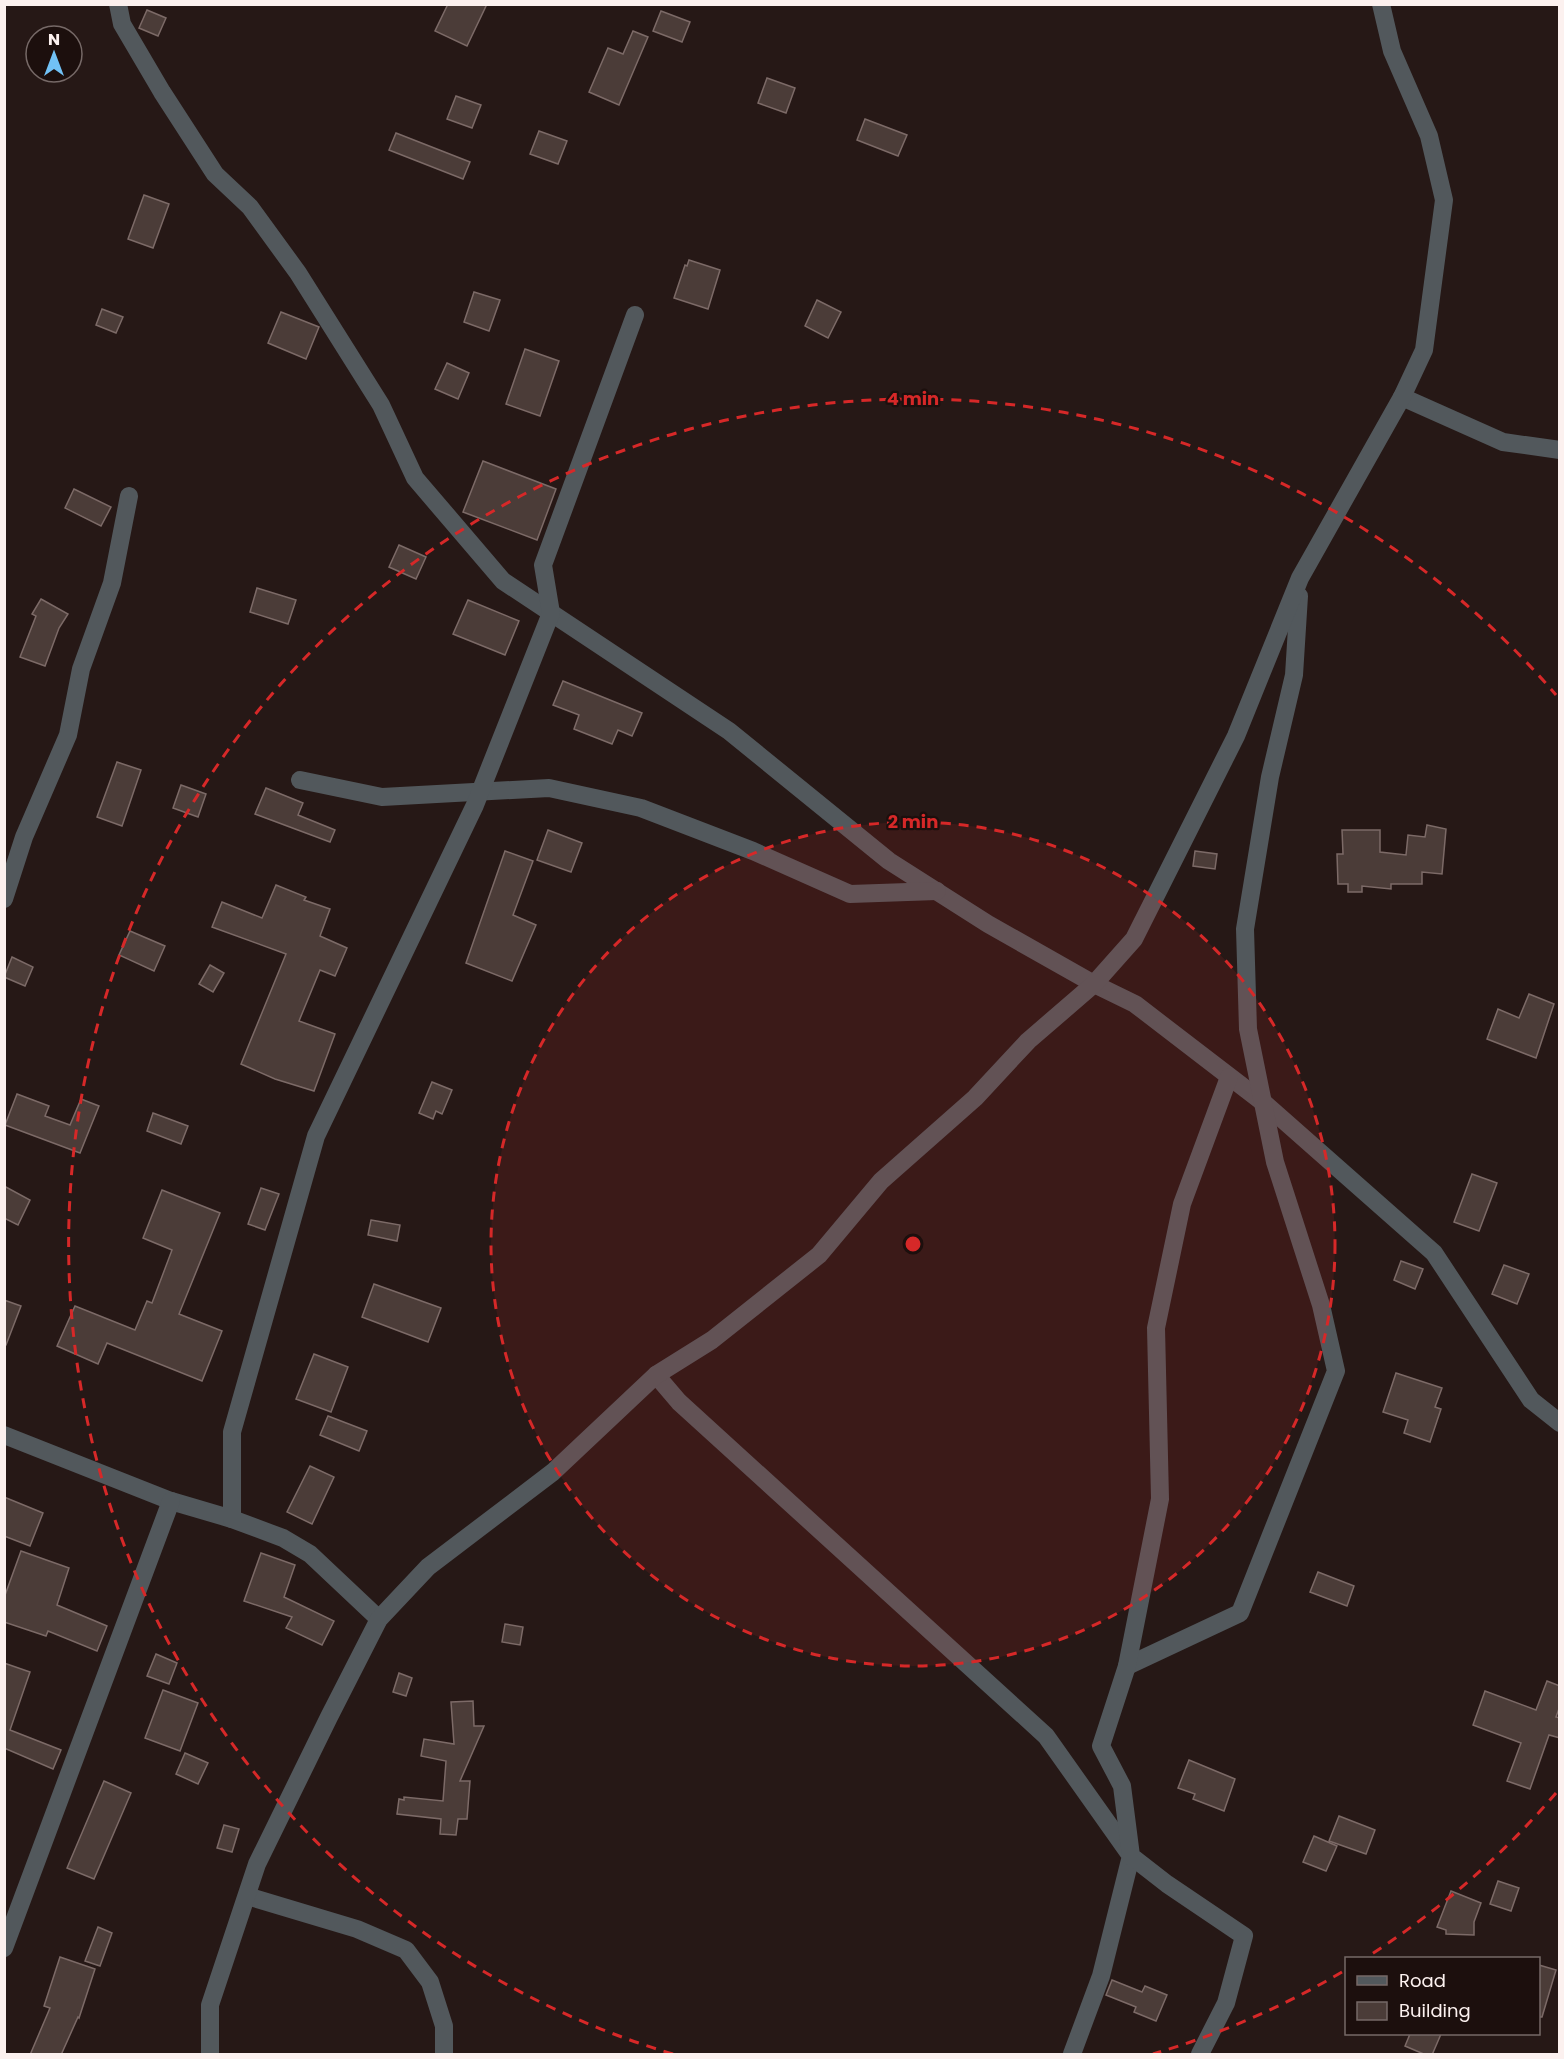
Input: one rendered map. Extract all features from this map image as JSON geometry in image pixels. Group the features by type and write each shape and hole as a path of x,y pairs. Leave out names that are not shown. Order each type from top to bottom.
{"street":[{"path":"118,4 122,24 162,92 215,174 250,207 298,273 381,405 415,478 503,581 729,731 889,861 988,924 1094,984 1135,1004 1264,1103 1434,1253 1532,1400 1560,1423"},
{"path":"210,2055 210,2005 257,1864 379,1619 428,1567 553,1472 656,1375 711,1340 819,1255 881,1181 975,1098 1028,1041 1094,984 1134,939 1236,736 1300,578 1402,397 1424,350 1444,200 1429,136 1392,51 1381,4"},
{"path":"232,1519 232,1432 316,1136 480,793 551,613 543,565 635,315"},
{"path":"1402,397 1503,442 1560,450"},
{"path":"4,899 24,837 68,735 81,669 112,583 129,496"},
{"path":"1126,1666 1240,1613 1336,1371 1321,1305 1275,1162 1248,1029 1245,929 1270,777 1294,675 1300,578"},
{"path":"300,780 382,797 549,788 641,808 753,851 850,894 937,891"},
{"path":"1072,2055 1101,1977 1131,1856 1122,1786 1101,1746 1126,1666 1160,1499 1156,1328 1182,1204 1229,1077"},
{"path":"656,1375 678,1402 1046,1736 1131,1856 1167,1884 1244,1936 1226,2003 1200,2055"},
{"path":"4,1435 171,1501 232,1519 283,1538 310,1554 379,1619"},
{"path":"4,1948 171,1501"},
{"path":"247,1896 357,1929 406,1950 430,1982 444,2026 444,2055"}],"building":[{"path":"448,4 487,4 467,46 435,31"},
{"path":"147,10 166,18 158,36 139,28"},
{"path":"661,11 690,22 682,42 653,31"},
{"path":"633,31 648,37 619,105 589,92 608,48 623,54"},
{"path":"767,78 795,88 786,113 758,103"},
{"path":"456,96 481,105 472,128 447,119"},
{"path":"865,119 907,135 898,156 857,140"},
{"path":"539,131 567,141 558,164 530,154"},
{"path":"396,133 470,162 463,179 389,150"},
{"path":"144,195 169,204 153,248 128,239"},
{"path":"689,260 720,270 708,309 674,298 685,265 687,266"},
{"path":"474,292 500,300 489,331 464,322"},
{"path":"817,300 841,312 828,338 805,326"},
{"path":"102,309 123,317 116,333 96,325"},
{"path":"281,312 319,327 306,359 268,343"},
{"path":"525,349 559,361 540,416 506,404"},
{"path":"447,363 469,373 458,399 435,389"},
{"path":"483,461 556,489 537,540 463,512"},
{"path":"74,489 111,507 101,526 65,508"},
{"path":"399,545 426,557 416,579 389,567"},
{"path":"257,588 296,600 288,624 250,612"},
{"path":"41,599 68,614 59,628 45,666 20,657 36,616 32,614"},
{"path":"468,600 519,621 505,655 453,634"},
{"path":"563,681 642,713 632,736 618,730 612,744 574,729 579,715 553,705"},
{"path":"117,762 141,770 122,826 97,817"},
{"path":"181,785 206,794 198,817 173,808"},
{"path":"266,788 303,803 298,815 335,830 330,842 255,814"},
{"path":"1427,825 1446,829 1442,874 1422,872 1422,884 1391,884 1391,889 1362,886 1362,892 1348,892 1348,884 1338,884 1337,854 1343,854 1342,830 1380,830 1380,852 1406,855 1408,835 1425,837"},
{"path":"548,830 582,843 571,872 537,860"},
{"path":"505,851 533,861 513,915 536,925 512,981 466,963"},
{"path":"1195,851 1217,854 1215,869 1193,866"},
{"path":"276,885 306,897 304,900 330,909 320,936 347,948 335,976 320,970 299,1021 335,1034 314,1091 275,1079 241,1064 286,954 212,927 222,902 262,918"},
{"path":"130,931 165,946 154,971 119,955"},
{"path":"12,957 33,967 25,986 4,977"},
{"path":"210,965 224,973 213,992 199,984"},
{"path":"1529,994 1554,1004 1536,1058 1487,1039 1498,1009 1519,1018"},
{"path":"432,1082 452,1090 442,1114 436,1111 433,1119 419,1113"},
{"path":"17,1094 49,1106 45,1116 70,1125 81,1099 99,1106 80,1153 5,1125"},
{"path":"153,1113 188,1126 181,1144 147,1131"},
{"path":"1472,1174 1497,1183 1479,1231 1454,1222"},
{"path":"4,1186 30,1200 18,1225 4,1218"},
{"path":"261,1188 279,1194 265,1230 248,1224"},
{"path":"162,1190 220,1213 179,1314 222,1331 202,1381 107,1343 98,1364 57,1346 75,1306 135,1330 147,1301 152,1303 172,1250 143,1238"},
{"path":"371,1220 400,1225 397,1241 368,1235"},
{"path":"1401,1261 1423,1269 1415,1289 1394,1280"},
{"path":"1504,1265 1529,1274 1517,1304 1492,1294"},
{"path":"374,1284 441,1308 428,1342 362,1317"},
{"path":"4,1300 21,1306 6,1345 4,1345"},
{"path":"314,1354 348,1367 331,1412 296,1399"},
{"path":"1396,1373 1442,1388 1435,1407 1441,1409 1430,1442 1404,1433 1408,1420 1383,1412"},
{"path":"328,1416 367,1431 359,1451 320,1435"},
{"path":"310,1466 334,1477 312,1524 287,1512"},
{"path":"4,1497 43,1513 30,1546 4,1536"},
{"path":"21,1551 69,1568 57,1605 107,1626 97,1651 48,1631 46,1636 4,1622 4,1598"},
{"path":"261,1553 295,1565 284,1597 334,1621 322,1645 286,1628 292,1617 244,1601"},
{"path":"1318,1572 1354,1586 1347,1606 1310,1592"},
{"path":"505,1624 523,1627 520,1645 502,1642"},
{"path":"156,1654 177,1663 169,1684 147,1676"},
{"path":"4,1663 30,1672 10,1730 61,1750 53,1769 4,1748"},
{"path":"399,1673 412,1678 406,1696 393,1692"},
{"path":"1547,1681 1560,1686 1560,1706 1556,1717 1560,1718 1560,1738 1549,1735 1530,1789 1507,1781 1521,1743 1473,1725 1485,1691 1536,1710"},
{"path":"163,1690 198,1703 180,1751 145,1738"},
{"path":"473,1701 474,1726 484,1726 460,1781 470,1781 467,1819 458,1819 456,1835 440,1834 441,1819 397,1814 399,1799 404,1800 404,1797 443,1801 446,1761 421,1756 424,1739 454,1744 451,1702"},
{"path":"185,1753 208,1763 198,1784 176,1774"},
{"path":"1189,1760 1235,1779 1224,1811 1193,1799 1195,1794 1178,1788"},
{"path":"104,1781 131,1793 94,1879 67,1868"},
{"path":"1339,1816 1375,1830 1366,1854 1329,1841"},
{"path":"224,1825 239,1829 232,1852 217,1848"},
{"path":"1314,1836 1337,1846 1326,1871 1303,1862"},
{"path":"1498,1881 1519,1888 1511,1911 1490,1904"},
{"path":"1451,1891 1481,1903 1474,1922 1474,1935 1446,1934 1446,1930 1437,1927"},
{"path":"98,1927 112,1933 100,1966 85,1961"},
{"path":"60,1957 95,1969 79,2018 61,2055 30,2055 50,2008 44,2006"},
{"path":"1540,1965 1556,1970 1542,2017 1540,2017"},
{"path":"1112,1980 1142,1992 1145,1986 1167,1995 1156,2021 1134,2012 1136,2007 1106,1995"},
{"path":"1410,2035 1441,2035 1432,2055 1426,2055 1405,2046"}]}
